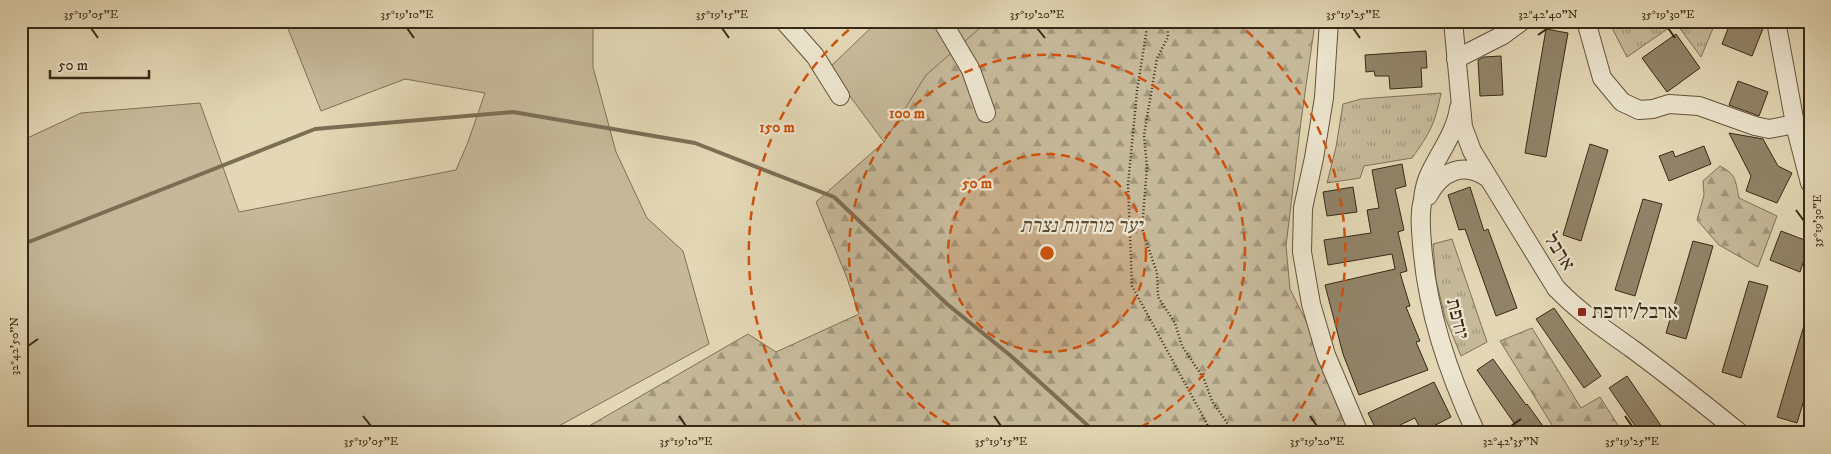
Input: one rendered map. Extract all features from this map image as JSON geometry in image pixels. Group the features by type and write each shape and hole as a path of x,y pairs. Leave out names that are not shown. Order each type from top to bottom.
{"street":[{"path":"784,21 815,56 840,96"},
{"path":"942,21 970,70 986,113"},
{"path":"1329,21 1324,98 1303,208 1302,252 1311,304 1326,355 1359,433"},
{"name":"ארבל","path":"1453,21 1463,127 1469,143 1488,178 1556,288 1571,303 1740,433"},
{"path":"1456,58 1503,34 1522,21"},
{"path":"1586,21 1602,78 1622,102 1639,110 1653,109 1669,104 1699,106 1754,126 1769,129 1795,124"},
{"path":"1776,21 1795,124 1810,183"},
{"name":"יודפת","path":"1460,100 1458,116 1429,175 1420,220 1424,263 1432,312 1442,349 1476,433"},
{"name":"יודפת","path":"1421,210 1441,177 1468,168 1478,171 1488,178"}],"path":[{"path":"1148,21 1137,91 1128,185 1132,286 1212,433"},
{"path":"1167,21 1168,37 1157,58 1144,135 1147,167 1142,229 1157,273 1158,297 1175,323 1182,346 1204,379 1212,401 1230,427 1244,433 1276,428 1280,433"}],"green space":[{"path":"285,21 593,21 593,67 616,152 647,218 683,251 709,344 546,433 21,433 21,141 81,113 200,103 239,212 456,170 485,93 405,79 321,111"},
{"path":"878,21 995,21 884,142 829,68"},
{"name":"יער מורדות נצרת","path":"988,21 1314,21 1286,246 1290,289 1362,433 577,433 748,334 776,352 859,314 847,278 816,202 884,142 926,75"},
{"path":"1621,21 1716,21 1701,57 1676,23 1627,57 1612,28"},
{"path":"1441,93 1431,128 1412,158 1364,166 1360,178 1327,183 1336,147 1343,104 1361,99"},
{"path":"1720,166 1732,175 1736,182 1739,198 1777,216 1758,267 1719,245 1697,220 1704,195 1703,181"},
{"path":"1452,239 1487,342 1461,356 1445,317 1436,280 1433,244"},
{"path":"1532,328 1581,408 1600,397 1623,433 1557,433 1500,341"}],"building":[{"path":"1731,21 1751,21 1764,26 1752,56 1722,44"},
{"path":"1546,29 1568,33 1546,157 1525,153"},
{"path":"1676,34 1700,68 1667,92 1642,58"},
{"path":"1426,51 1427,68 1421,68 1422,87 1390,89 1389,76 1375,76 1374,71 1366,72 1365,55"},
{"path":"1501,56 1503,95 1480,96 1478,60 1484,57"},
{"path":"1738,81 1768,92 1759,116 1729,105"},
{"path":"1729,133 1763,139 1778,166 1792,173 1777,203 1746,191 1751,176"},
{"path":"1590,144 1608,150 1581,241 1563,235"},
{"path":"1704,146 1711,164 1669,181 1659,156 1673,151 1675,157"},
{"path":"1402,164 1406,186 1395,189 1404,230 1398,232 1407,271 1400,273 1410,306 1406,307 1420,341 1416,342 1428,370 1359,395 1343,354 1325,285 1395,269 1392,254 1328,265 1324,240 1371,233 1367,210 1379,208 1372,170"},
{"path":"1353,187 1357,212 1327,216 1323,192"},
{"path":"1470,187 1484,231 1488,229 1517,308 1496,316 1465,229 1459,230 1448,195"},
{"path":"1643,199 1662,204 1635,296 1615,290"},
{"path":"1781,231 1810,242 1800,272 1770,260"},
{"path":"1693,241 1713,246 1686,339 1666,333"},
{"path":"1749,281 1768,286 1741,378 1722,372"},
{"path":"1554,308 1601,376 1584,388 1536,319"},
{"path":"1807,315 1810,316 1810,380 1797,423 1777,417"},
{"path":"1493,359 1548,433 1521,433 1477,370"},
{"path":"1627,376 1666,433 1640,433 1609,388"},
{"path":"1434,382 1451,417 1422,432 1415,418 1383,433 1378,433 1368,413"}],"waterway":[{"path":"21,245 315,129 513,112 695,143 834,197 947,304 1011,356 1096,433"}],"place":[{"name":"ארבל/יודפת","path":"1582,312"}]}
